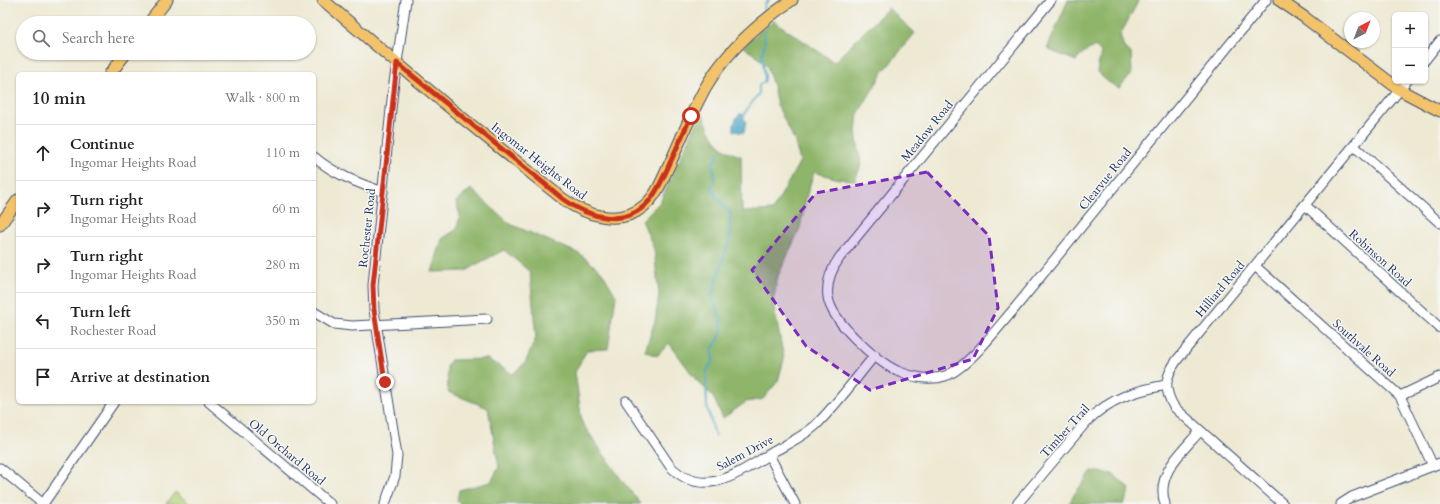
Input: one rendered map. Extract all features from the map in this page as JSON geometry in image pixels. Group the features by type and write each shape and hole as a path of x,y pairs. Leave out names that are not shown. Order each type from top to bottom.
{"main road":[{"path":"154,16 167,0"},
{"name":"Ingomar Heights Road","path":"323,0 523,168 570,204 580,210 596,216 618,217 632,214 639,210 654,194 699,99 710,79 729,54 760,23 792,0"},
{"path":"1279,0 1400,90 1440,111"},
{"path":"112,72 121,60"},
{"path":"0,225 16,203"}],"street":[{"name":"Rochester Road","path":"385,504 396,476 397,455 374,310 373,285 382,192 406,0"},
{"name":"Meadow Road","path":"828,281 835,264 840,257 1051,0"},
{"name":"Clearvue Road","path":"828,281 828,298 834,313 851,334 875,355 898,371 923,378 937,378 951,374 971,357 1015,308 1266,0"},
{"path":"1428,56 1440,41"},
{"name":"Hilliard Road","path":"1166,385 1169,372 1177,360 1405,84"},
{"path":"1354,146 1440,223"},
{"path":"316,158 342,176 382,192"},
{"name":"Robinson Road","path":"1305,205 1440,328"},
{"name":"Southvale Road","path":"1255,266 1400,396 1437,464"},
{"path":"316,313 334,324 360,326 487,319"},
{"name":"Salem Drive","path":"626,401 670,466 678,474 685,479 695,482 717,482 736,474 809,431 816,425 875,355"},
{"path":"1400,396 1440,377"},
{"path":"1166,385 1174,407 1283,504"},
{"name":"Timber Trail","path":"1017,504 1095,413 1121,397 1166,385"},
{"path":"0,468 43,504 113,404"},
{"name":"Old Orchard Road","path":"211,404 330,504"},
{"path":"1165,504 1162,484 1167,471 1200,431"},
{"path":"769,455 795,504"},
{"path":"1341,504 1352,497 1437,464"}],"highlighted area":[{"path":"927,172 989,236 998,308 973,359 870,390 806,346 752,270 816,193"}],"green space":[{"path":"1068,0 1139,0 1120,35 1124,48 1131,53 1132,73 1119,88 1108,82 1097,72 1101,52 1095,46 1083,53 1076,61 1047,49"},
{"path":"888,8 915,33 883,72 858,114 856,132 861,165 855,180 839,179 814,172 807,194 800,228 778,276 773,302 784,359 778,381 763,399 746,402 723,418 712,395 697,381 669,343 657,356 645,351 655,321 659,295 654,249 642,220 660,202 702,112 708,127 720,145 741,156 742,212 773,210 800,161 794,139 777,105 767,66 743,47 774,21 834,62"},
{"path":"471,189 510,224 580,254 602,272 616,296 608,349 587,350 575,372 582,423 621,479 641,504 460,504 457,501 459,490 491,482 499,467 488,408 448,392 447,367 451,360 487,359 513,374 525,363 536,338 530,272 504,250 466,271 432,272 442,239 457,229 460,215 456,202"},
{"path":"1092,471 1113,474 1130,489 1124,504 1069,504 1073,496"},
{"path":"175,492 190,504 166,504"}],"water":[{"path":"741,113 746,122 744,133 734,131 735,121"}],"waterway":[{"path":"764,10 765,4 769,0"},
{"path":"743,118 746,111 759,93 759,85 764,82 765,78 762,55 765,32"},
{"path":"715,436 707,406 706,383 707,371 713,360 712,349 718,341 721,332 721,318 713,302 712,295 730,237 730,213 717,198 711,187 715,177 712,164 718,156 718,152"}],"route":[{"path":"385,382 374,310 373,285 397,63 523,168 563,199 576,208 596,216 618,217 632,214 644,207 654,194 665,174 691,116"}]}
